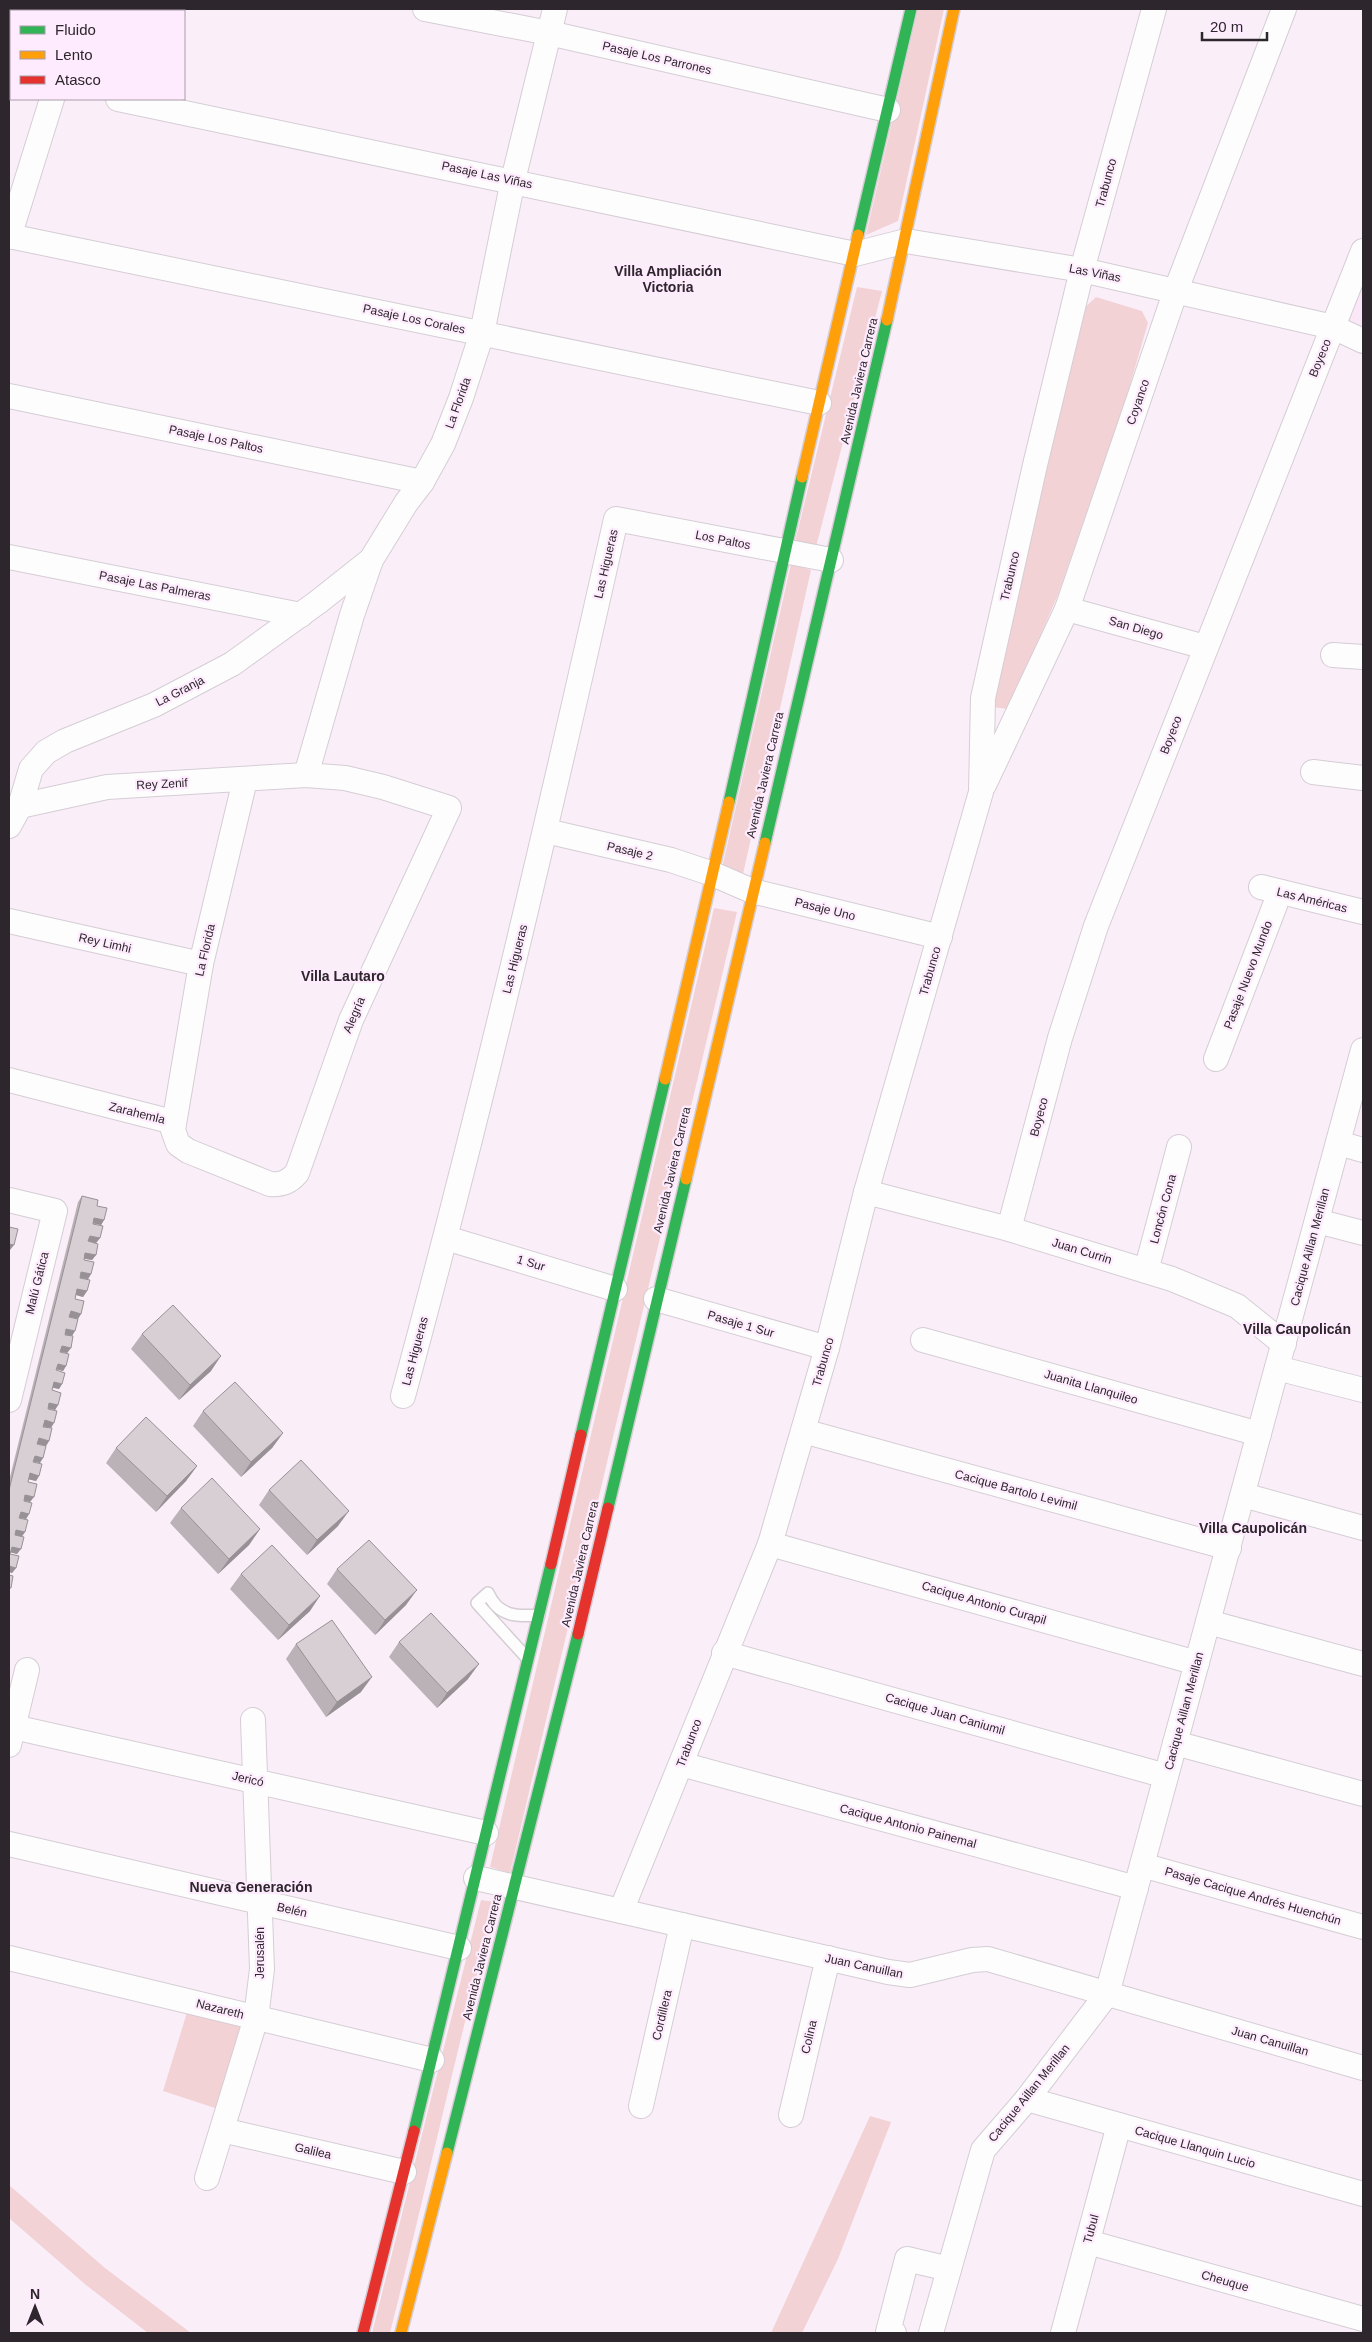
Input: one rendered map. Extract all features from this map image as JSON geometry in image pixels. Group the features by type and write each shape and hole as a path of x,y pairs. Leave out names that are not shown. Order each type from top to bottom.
{"main road":[{"name":"Avenida Javiera Carrera","path":"363,2333 432,2060 527,1658 539,1615 713,874 819,403 911,9"},
{"name":"Avenida Javiera Carrera","path":"401,2333 592,1578 906,241 954,9"}],"street":[{"name":"Pasaje Los Parrones","path":"425,9 549,33 888,110"},
{"name":"La Florida","path":"306,776 352,615 371,560 406,503 422,482 443,444 482,333 513,180 556,9"},
{"name":"Trabunco","path":"621,1911 724,1653 770,1544 827,1348 866,1192 981,792 982,698 1034,466 1082,270 1154,9"},
{"name":"Coyanco","path":"981,792 1068,609 1176,290 1284,9"},
{"path":"9,236 52,100"},
{"name":"Pasaje Las Viñas","path":"123,100 513,180 855,254"},
{"name":"Pasaje Los Corales","path":"9,236 819,403"},
{"name":"Las Viñas","path":"855,254 906,241 1082,270 1333,327 1363,341"},
{"name":"Boyeco","path":"1009,1229 1060,1038 1096,926 1363,251"},
{"name":"Pasaje Los Paltos","path":"9,396 422,482"},
{"name":"Los Paltos","path":"616,519 831,560"},
{"name":"Las Higueras","path":"403,1396 446,1238 546,831 616,519"},
{"name":"Pasaje Las Palmeras","path":"9,557 301,615"},
{"name":"La Granja","path":"14,816 31,769 46,752 65,741 154,705 224,669 301,615 371,560"},
{"name":"San Diego","path":"1068,609 1205,647"},
{"path":"1333,655 1363,657"},
{"path":"1314,772 1363,778"},
{"name":"Rey Zenif","path":"14,816 107,787 306,776"},
{"name":"Alegría","path":"297,1172 351,1020 448,808 383,787 345,778 306,776"},
{"name":"La Florida","path":"173,1122 201,964 246,780"},
{"name":"Pasaje 2","path":"546,831 671,860 713,874"},
{"name":"Pasaje Uno","path":"713,874 752,891 940,937"},
{"name":"Las Américas","path":"1271,889 1363,912"},
{"name":"Pasaje Nuevo Mundo","path":"1216,1059 1271,889"},
{"name":"Rey Limhi","path":"9,922 201,964"},
{"name":"Cacique Aillan Merillan","path":"931,2333 982,2150 1027,2099 1107,1994 1363,1050"},
{"name":"Zarahemla","path":"9,1080 173,1122 175,1138 182,1148 188,1152 270,1184 285,1183 297,1172"},
{"path":"1338,1143 1363,1150"},
{"name":"Loncón Cona","path":"1146,1271 1179,1147"},
{"name":"Juan Currin","path":"866,1192 1009,1229 1172,1279 1237,1306 1284,1344"},
{"name":"Malú Gática","path":"9,1200 55,1211 9,1400"},
{"path":"1317,1221 1363,1233"},
{"name":"1 Sur","path":"446,1238 615,1289"},
{"name":"Pasaje 1 Sur","path":"656,1299 827,1348"},
{"name":"Juanita Llanquileo","path":"923,1340 1259,1434"},
{"path":"1277,1368 1363,1390"},
{"name":"Cacique Bartolo Levimil","path":"803,1431 1228,1548"},
{"path":"1243,1495 1363,1528"},
{"name":"Cacique Antonio Curapil","path":"770,1544 1197,1663"},
{"path":"1208,1622 1363,1664"},
{"name":"Cacique Juan Caniumil","path":"724,1653 1166,1776"},
{"path":"10,1732 27,1670"},
{"name":"Jerusalén","path":"207,2178 256,2018 262,1969 253,1720"},
{"name":"Jericó","path":"10,1732 255,1780 486,1834"},
{"path":"1175,1743 1363,1794"},
{"name":"Cacique Antonio Painemal","path":"681,1764 1136,1888"},
{"name":"Belén","path":"9,1844 458,1948"},
{"name":"Pasaje Cacique Andrés Huenchún","path":"1142,1865 1363,1927"},
{"name":"Juan Canuillan","path":"476,1878 910,1975 972,1960 988,1959 1363,2068"},
{"name":"Cordillera","path":"641,2106 682,1924"},
{"name":"Nazareth","path":"9,1958 432,2060"},
{"name":"Colina","path":"790,2115 828,1958"},
{"name":"Cacique Llanquin Lucio","path":"1027,2099 1363,2194"},
{"name":"Tubul","path":"1063,2333 1119,2125"},
{"name":"Galilea","path":"222,2130 404,2172"},
{"name":"Cheuque","path":"1088,2242 1363,2319"},
{"path":"894,2333 888,2332 907,2259 949,2269"}],"lane":[{"path":"527,1658 477,1603 488,1593 498,1608 506,1614 517,1617 539,1615"}],"shaded area":[{"path":"918,9 944,9 898,221 866,235"},
{"path":"1363,279 1363,328 1346,321"},
{"path":"857,287 882,291 816,547 795,542"},
{"path":"1096,297 1142,311 1148,323 1125,402 1058,595 1008,709 992,707 1081,311"},
{"path":"791,564 811,570 743,874 722,868"},
{"path":"714,908 737,912 510,1873 490,1867"},
{"path":"481,1900 496,1902 390,2333 372,2333"},
{"path":"188,2009 242,2023 218,2109 163,2091"},
{"path":"870,2116 891,2122 838,2259 802,2333 771,2333"},
{"path":"9,2185 105,2268 191,2333 148,2333 86,2285 9,2218"}],"building":[{"path":"82,1196 98,1200 97,1206 107,1208 104,1220 94,1218 93,1224 103,1226 100,1238 90,1236 88,1241 98,1244 96,1255 85,1253 84,1260 94,1262 91,1274 81,1272 80,1278 90,1280 87,1291 77,1289 75,1299 84,1301 81,1314 71,1311 69,1317 78,1319 75,1331 66,1329 65,1335 73,1336 71,1348 62,1346 60,1352 69,1354 66,1366 58,1364 56,1370 65,1373 62,1384 54,1382 52,1390 61,1393 58,1405 49,1403 48,1409 57,1411 54,1423 45,1420 43,1427 52,1428 49,1441 39,1438 37,1444 46,1446 43,1458 35,1456 33,1462 42,1464 39,1476 30,1473 28,1482 37,1484 34,1497 25,1495 24,1501 32,1503 29,1514 21,1512 19,1518 28,1520 25,1532 16,1530 15,1535 24,1537 21,1549 12,1547 10,1554 19,1556 16,1568 9,1566 9,1490"},
{"path":"9,1227 18,1229 14,1245 9,1244"},
{"path":"173,1305 221,1356 190,1385 142,1334"},
{"path":"235,1382 283,1433 251,1462 203,1411"},
{"path":"146,1417 197,1466 167,1496 116,1448"},
{"path":"301,1460 349,1511 317,1540 269,1490"},
{"path":"212,1478 260,1529 229,1559 181,1508"},
{"path":"369,1540 417,1590 385,1620 337,1569"},
{"path":"272,1545 320,1596 289,1625 241,1574"},
{"path":"9,1575 13,1576 11,1588 9,1588"},
{"path":"431,1613 479,1664 447,1693 399,1642"},
{"path":"332,1620 372,1677 337,1702 296,1644"}],"traffic: fast":[{"path":"858,235 911,9"},
{"path":"765,843 887,320"},
{"path":"729,802 802,477"},
{"path":"581,1435 665,1079"},
{"path":"608,1508 686,1179"},
{"path":"414,2131 551,1564"},
{"path":"447,2153 578,1634"}],"traffic: slow":[{"path":"887,320 954,9"},
{"path":"802,477 858,235"},
{"path":"665,1079 729,802"},
{"path":"686,1179 765,843"},
{"path":"401,2333 447,2153"}],"traffic: jam":[{"path":"551,1564 581,1435"},
{"path":"578,1634 608,1508"},
{"path":"363,2333 414,2131"}],"district":[{"name":"Villa Ampliación Victoria","path":"668,280"},
{"name":"Villa Lautaro","path":"343,976"},
{"name":"Villa Caupolicán","path":"1297,1329"},
{"name":"Villa Caupolicán","path":"1253,1528"},
{"name":"Nueva Generación","path":"251,1887"}]}
